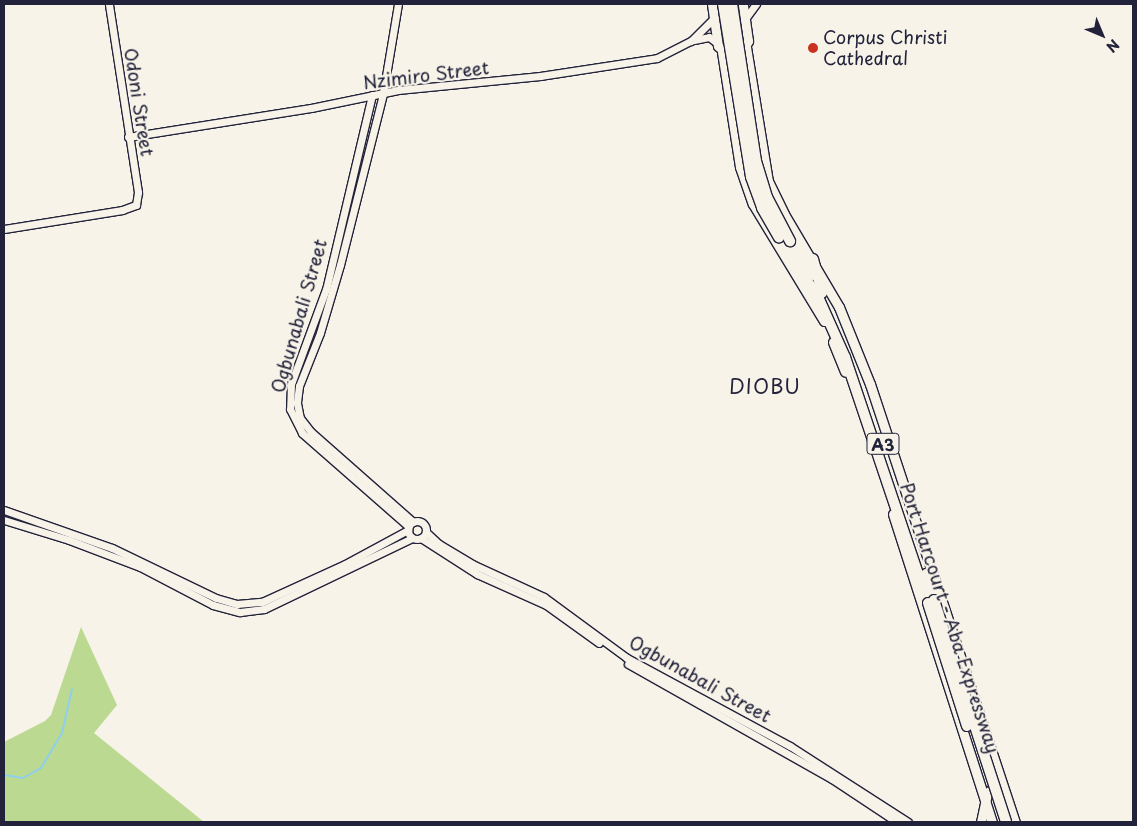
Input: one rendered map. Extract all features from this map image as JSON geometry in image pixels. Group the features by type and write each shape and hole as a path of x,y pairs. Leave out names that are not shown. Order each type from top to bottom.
{"highway":[{"name":"Port Harcourt - Aba Expressway","path":"723,4 751,177 762,208 826,311 866,412 1006,822"},
{"name":"Port Harcourt - Aba Expressway","path":"732,4 756,161 767,197 790,241 822,292 860,376 999,822"},
{"path":"813,260 822,292"},
{"path":"796,271 826,311"}],"main road":[{"path":"712,4 717,43 722,52 740,167 760,218 796,271 825,322 854,394 992,822"},
{"path":"743,4 748,41 746,48 768,181 784,214 813,260 839,307 870,384 1014,822"},
{"path":"722,52 735,55 746,48"},
{"path":"981,822 984,798 992,789 1004,791"}],"street":[{"name":"Odoni Street","path":"4,229 122,210 136,205 138,192 108,4"},
{"name":"Ogbunabali Street","path":"398,4 383,94 329,308 299,386 297,403 300,418 311,432 410,526"},
{"path":"746,18 756,4"},
{"name":"Nzimiro Street","path":"128,137 383,94 540,76 657,58 691,41 706,30 714,18"},
{"path":"691,41 709,37 717,43"},
{"name":"Ogbunabali Street","path":"372,96 319,313 291,384 290,409 302,433 410,526"},
{"path":"357,99 367,117"},
{"path":"4,510 112,548 216,598 237,604 262,602 346,564 410,526 412,538"},
{"path":"4,520 140,567 213,605 240,612 264,609 412,538 421,538 426,532"},
{"name":"Ogbunabali Street","path":"410,526 423,523 426,532 439,544 472,564 544,597 627,658 790,746 908,822"},
{"name":"Ogbunabali Street","path":"421,538 477,574 546,605 648,677 832,779 897,822"}],"green space":[{"path":"81,627 117,705 94,733 204,822 4,822 4,742 45,721 51,715"}],"waterway":[{"path":"4,775 23,778 41,768 62,733 72,689"}],"place":[{"name":"Corpus Christi Cathedral","path":"813,48"}],"district":[{"name":"DIOBU","path":"765,386"}]}
